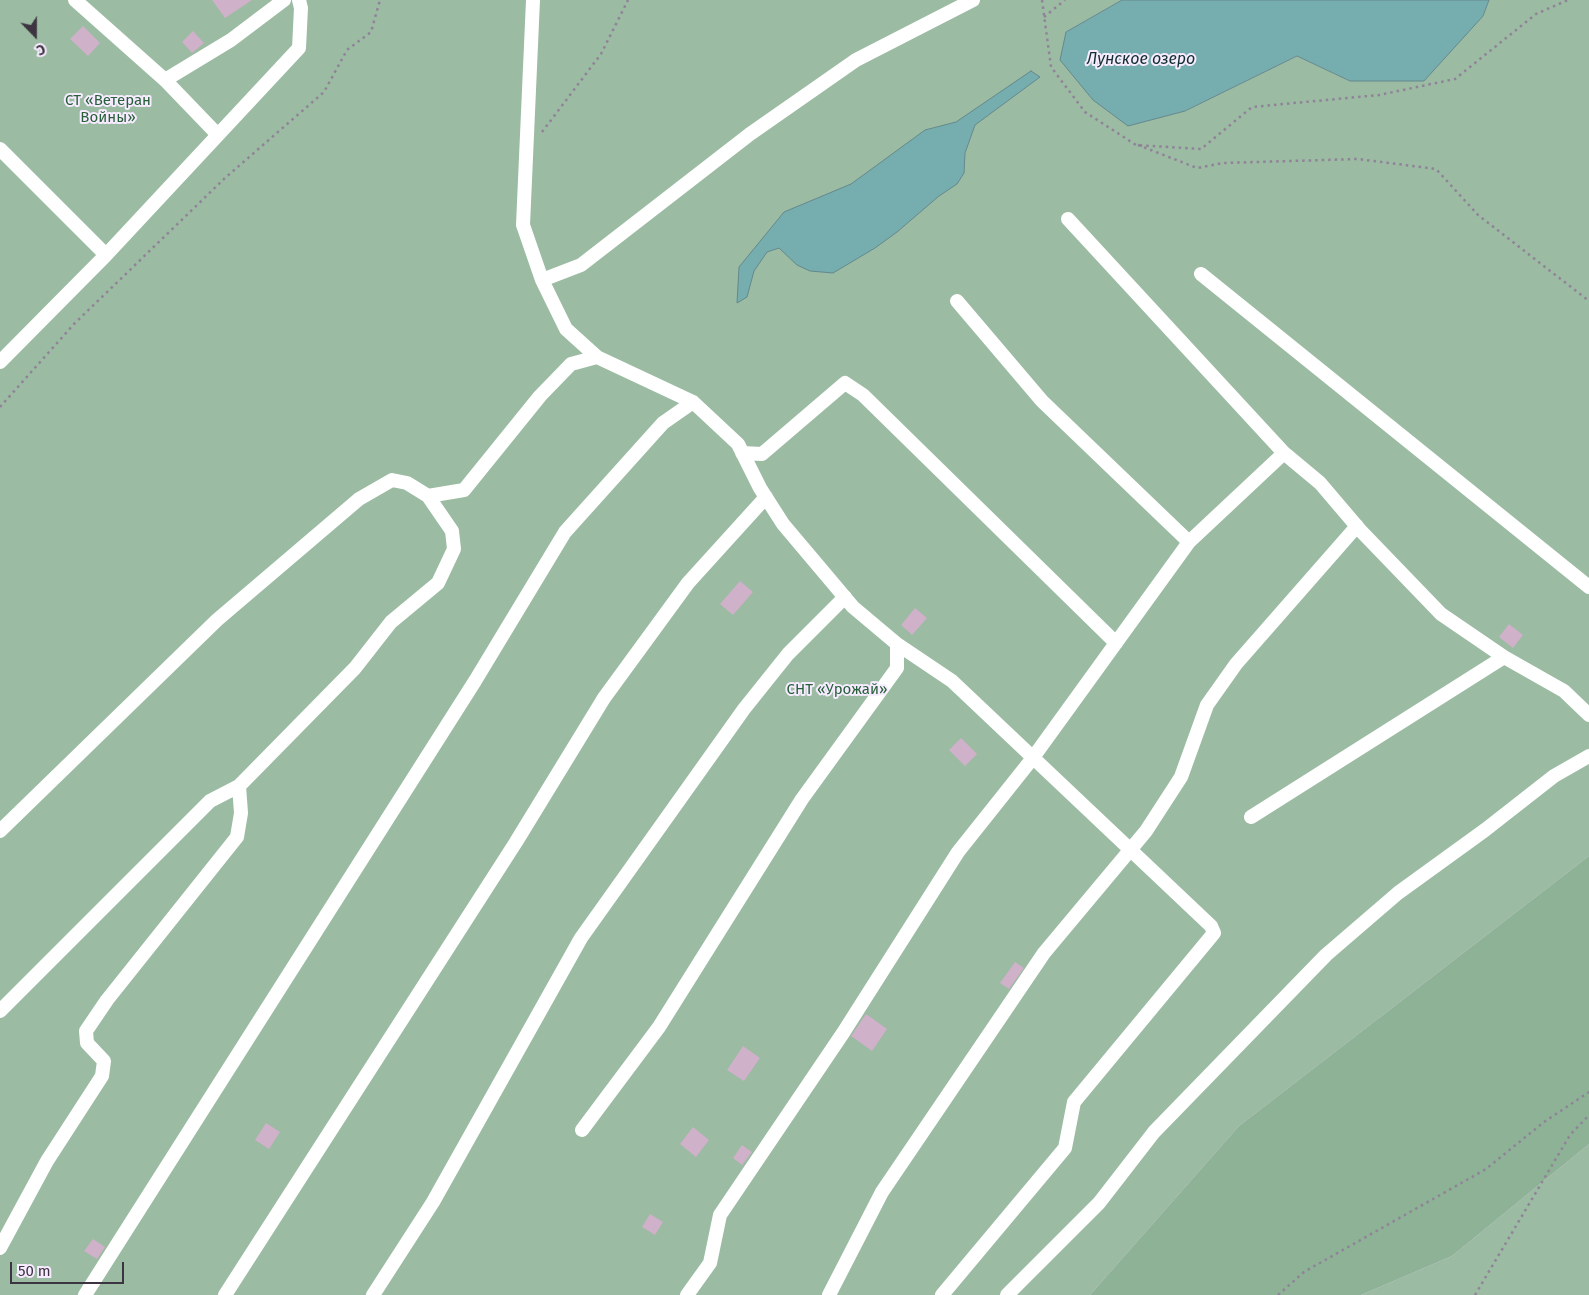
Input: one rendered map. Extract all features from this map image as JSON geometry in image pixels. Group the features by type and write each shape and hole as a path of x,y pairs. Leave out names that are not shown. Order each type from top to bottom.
{"street":[{"path":"75,0 165,80 216,134"},
{"path":"165,80 231,40 284,0"},
{"path":"0,362 106,255 216,134 236,117 299,48 301,8 299,0"},
{"path":"533,0 523,226 542,280 566,329 597,357 693,402 738,444 766,497 783,524 853,607 897,644 952,681 1211,926 1214,933 1074,1102 1065,1148 942,1295"},
{"path":"542,280 581,265 750,134 856,60 973,0"},
{"path":"0,149 106,255"},
{"path":"1068,219 1284,453 1320,483 1357,526 1441,614 1504,657 1564,691 1589,715"},
{"path":"1201,274 1589,587"},
{"path":"957,301 1042,400 1189,542"},
{"path":"428,496 464,490 540,396 572,364 597,357"},
{"path":"742,453 762,454 844,384 863,395 1116,643"},
{"path":"85,1295 475,681 565,532 663,423 693,402"},
{"path":"688,1295 710,1263 720,1215 843,1033 958,852 1032,758 1189,542 1284,453"},
{"path":"0,831 217,620 359,498 392,480 407,483 428,496 452,531 454,549 438,583 391,622 355,668 239,786 210,801 0,1011"},
{"path":"225,1295 511,850 604,698 688,583 766,497"},
{"path":"829,1295 882,1192 1044,953 1146,831 1181,777 1208,705 1224,681 1310,577 1357,526"},
{"path":"373,1295 433,1202 581,938 744,709 788,654 845,597"},
{"path":"582,1130 659,1027 802,800 896,668 897,644"},
{"path":"1251,817 1504,657"},
{"path":"1007,1295 1099,1203 1154,1132 1326,955 1398,893 1485,830 1554,776 1589,756"},
{"path":"0,1248 47,1161 102,1076 104,1061 87,1043 86,1031 107,1000 237,837 241,814 239,786"}],"path":[{"path":"0,407 74,324 226,178 324,92 347,50 371,32 380,0"},
{"path":"538,138 601,54 628,0"},
{"path":"1042,0 1051,67 1085,112 1136,144 1197,168 1223,163 1358,159 1436,169 1478,215 1589,301"},
{"path":"1044,17 1064,0"},
{"path":"1136,144 1201,149 1252,107 1378,95 1455,79 1536,14 1568,0"},
{"path":"1278,1295 1304,1272 1486,1169 1544,1122 1589,1092"},
{"path":"1475,1295 1570,1135 1589,1115"}],"green space":[{"name":"СНТ «Урожай»","path":"0,0 1122,0 1066,32 1185,111 1297,56 1350,81 1483,16 1489,0 1589,0 1589,856 1239,1126 1090,1295 0,1295"},
{"path":"1589,1144 1589,1295 1361,1295 1452,1256"}],"shaded area":[{"path":"1589,856 1589,1144 1452,1256 1361,1295 1090,1295 1239,1126"}],"water":[{"name":"Лунское озеро","path":"1122,0 1489,0 1483,16 1424,81 1350,81 1297,56 1185,111 1128,126 1093,100 1060,60 1066,32"},
{"path":"1031,71 1040,77 975,125 965,153 964,173 957,184 939,196 897,232 875,248 833,273 810,271 797,265 779,248 767,252 754,271 747,297 737,303 739,267 784,212 851,184 925,130 956,122"}],"building":[{"path":"212,0 252,0 225,18"},
{"path":"83,26 100,43 88,56 70,39"},
{"path":"193,31 204,43 192,53 182,42"},
{"path":"740,581 753,592 733,615 720,604"},
{"path":"915,608 927,618 912,635 901,625"},
{"path":"1509,624 1523,635 1513,648 1499,637"},
{"path":"961,738 977,754 965,766 949,750"},
{"path":"1015,962 1024,968 1009,989 1000,983"},
{"path":"866,1014 887,1029 872,1051 851,1036"},
{"path":"743,1046 760,1058 744,1081 727,1070"},
{"path":"266,1123 280,1132 269,1149 255,1140"},
{"path":"693,1127 709,1140 696,1157 680,1144"},
{"path":"742,1145 752,1152 742,1165 733,1158"},
{"path":"650,1214 663,1222 655,1235 642,1227"},
{"path":"93,1239 105,1247 97,1259 84,1251"}],"park label":[{"name":"СТ «Ветеран Войны»","path":"108,110"}]}
